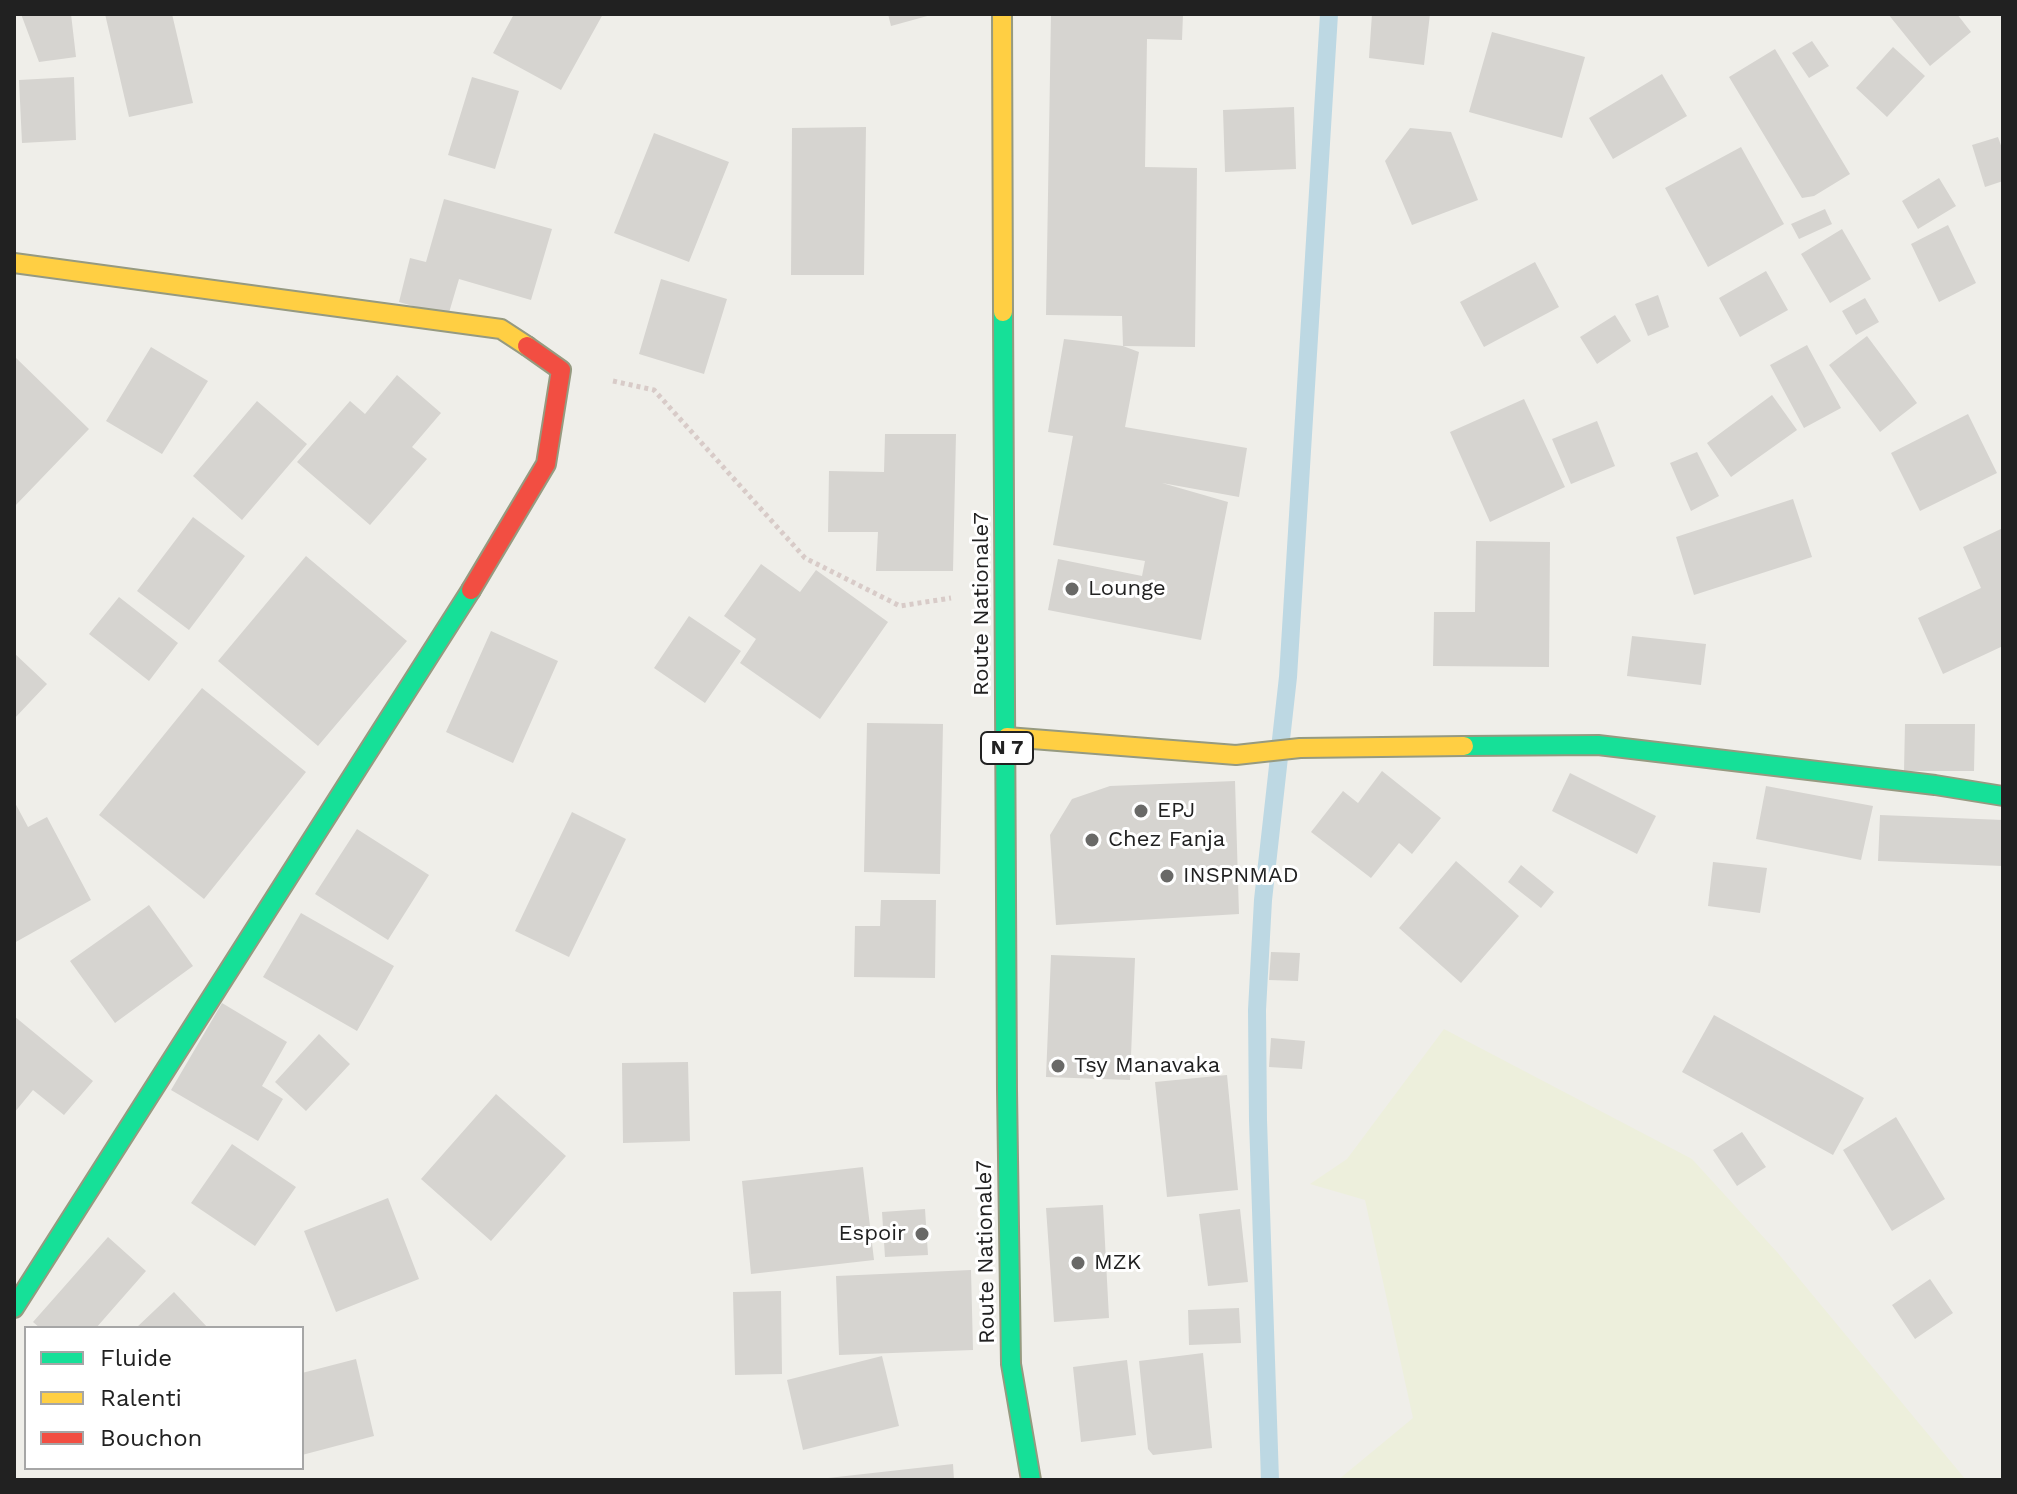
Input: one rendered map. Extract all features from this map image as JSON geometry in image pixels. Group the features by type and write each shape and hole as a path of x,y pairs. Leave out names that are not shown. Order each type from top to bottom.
{"street":[{"name":"Route Nationale7","path":"1002,14 1011,1364 1031,1480"},
{"path":"14,263 501,329 561,370 546,464 481,574 14,1308"},
{"path":"1007,737 1236,755 1300,748 1598,745 1920,783 2003,796"}],"path":[{"path":"561,370 654,390 805,558 900,606 1007,590"}],"green space":[{"path":"1444,1029 1692,1159 1777,1252 1966,1480 1338,1480 1413,1418 1365,1200 1310,1184 1347,1159"}],"building":[{"path":"21,14 71,14 76,57 39,62"},
{"path":"105,14 172,14 193,103 129,117"},
{"path":"514,14 603,14 561,90 493,53"},
{"path":"888,14 931,14 931,15 891,26"},
{"path":"1051,14 1183,14 1182,40 1147,39 1145,167 1197,168 1195,347 1123,346 1122,316 1046,315"},
{"path":"1372,14 1430,14 1424,65 1369,58"},
{"path":"1888,14 1957,14 1971,32 1930,66"},
{"path":"1492,32 1585,57 1562,138 1469,112"},
{"path":"1812,41 1829,66 1809,78 1792,53"},
{"path":"1893,47 1925,76 1887,117 1856,88"},
{"path":"1775,49 1850,174 1814,196 1802,198 1729,77"},
{"path":"1662,74 1687,116 1613,159 1589,118"},
{"path":"74,77 76,140 22,143 19,80"},
{"path":"472,77 519,91 495,169 448,155"},
{"path":"1294,107 1296,169 1225,172 1223,110"},
{"path":"866,127 864,275 791,275 792,128"},
{"path":"1410,128 1451,132 1478,200 1412,225 1385,161"},
{"path":"654,133 729,162 689,262 614,233"},
{"path":"1998,137 2003,151 2003,181 1985,187 1972,145"},
{"path":"1741,147 1784,224 1708,267 1665,188"},
{"path":"1939,178 1956,206 1918,229 1902,201"},
{"path":"444,199 552,229 531,300 459,279 448,316 399,302 410,258 426,262"},
{"path":"1825,209 1832,224 1799,239 1791,224"},
{"path":"1948,225 1976,283 1939,302 1911,244"},
{"path":"1842,229 1871,279 1830,303 1801,254"},
{"path":"1535,262 1559,307 1484,347 1460,302"},
{"path":"1766,271 1788,310 1740,337 1719,298"},
{"path":"661,279 727,299 704,374 639,354"},
{"path":"1658,295 1669,327 1648,336 1635,304"},
{"path":"1865,298 1879,322 1856,335 1842,311"},
{"path":"1615,315 1631,341 1597,364 1580,337"},
{"path":"1867,336 1917,403 1880,432 1829,365"},
{"path":"1064,339 1123,346 1139,352 1125,427 1247,448 1239,497 1162,483 1228,502 1201,640 1048,610 1058,559 1142,576 1145,561 1053,545 1073,436 1048,432"},
{"path":"1807,345 1841,408 1804,428 1770,365"},
{"path":"151,347 208,381 162,454 106,421"},
{"path":"14,356 89,429 14,507"},
{"path":"397,375 441,413 412,447 427,459 370,525 297,462 350,401 365,414"},
{"path":"1772,395 1797,430 1731,477 1707,443"},
{"path":"1524,399 1565,487 1490,522 1450,432"},
{"path":"257,401 307,444 242,520 193,476"},
{"path":"1968,414 1997,473 1920,511 1891,453"},
{"path":"1597,421 1615,466 1571,484 1552,439"},
{"path":"885,434 956,434 953,571 876,571 878,532 828,532 829,471 884,472"},
{"path":"1697,452 1719,496 1691,511 1670,463"},
{"path":"1793,499 1812,557 1694,595 1676,537"},
{"path":"193,517 245,556 189,630 137,591"},
{"path":"2003,528 2003,646 1943,674 1918,618 1981,588 1963,547"},
{"path":"1476,541 1550,542 1549,667 1433,666 1434,612 1475,612"},
{"path":"306,556 407,641 318,746 218,661"},
{"path":"761,564 800,592 816,570 888,622 820,719 740,663 756,639 724,616"},
{"path":"119,597 178,643 149,681 89,634"},
{"path":"689,616 741,651 705,703 654,668"},
{"path":"491,631 558,661 513,763 446,732"},
{"path":"1632,636 1706,644 1701,685 1627,676"},
{"path":"14,653 47,684 14,719"},
{"path":"202,688 306,772 204,899 99,815"},
{"path":"867,723 943,724 940,874 864,872"},
{"path":"1905,724 1975,724 1974,771 1904,771"},
{"path":"1382,771 1441,818 1412,854 1399,843 1371,878 1311,832 1343,791 1358,803"},
{"path":"1570,773 1656,816 1637,854 1552,811"},
{"path":"1235,781 1239,914 1056,925 1050,835 1072,799 1110,786"},
{"path":"1766,786 1873,806 1861,860 1756,839"},
{"path":"14,801 28,827 47,817 91,900 14,943"},
{"path":"572,812 626,839 569,957 515,931"},
{"path":"1880,815 2003,820 2003,866 1878,861"},
{"path":"357,829 429,875 388,940 315,894"},
{"path":"1456,861 1519,916 1461,983 1399,928"},
{"path":"1713,862 1767,868 1760,913 1708,906"},
{"path":"1521,865 1554,892 1541,908 1508,882"},
{"path":"881,900 936,900 935,978 854,977 855,926 880,926"},
{"path":"149,905 193,966 115,1023 70,961"},
{"path":"301,913 394,966 357,1031 263,977"},
{"path":"1271,952 1300,953 1298,981 1269,980"},
{"path":"1051,955 1135,958 1130,1080 1046,1077"},
{"path":"222,1003 287,1042 262,1086 283,1099 258,1141 171,1090"},
{"path":"1714,1015 1864,1098 1833,1155 1682,1072"},
{"path":"14,1016 93,1081 64,1115 33,1090 14,1113"},
{"path":"319,1034 350,1064 306,1111 275,1082"},
{"path":"1271,1038 1305,1041 1302,1069 1269,1067"},
{"path":"688,1062 690,1141 623,1143 622,1063"},
{"path":"1227,1075 1238,1190 1167,1197 1155,1082"},
{"path":"496,1094 566,1156 491,1241 421,1179"},
{"path":"1896,1117 1945,1199 1892,1231 1843,1150"},
{"path":"1742,1132 1766,1167 1737,1186 1713,1150"},
{"path":"232,1144 296,1187 255,1246 191,1203"},
{"path":"863,1167 874,1260 751,1274 742,1181"},
{"path":"388,1198 419,1279 336,1312 304,1231"},
{"name":"MZK","path":"1103,1205 1109,1318 1054,1322 1046,1208"},
{"path":"925,1209 928,1255 885,1257 882,1212"},
{"path":"1240,1209 1248,1282 1208,1286 1199,1214"},
{"path":"108,1237 146,1271 98,1326 38,1326 33,1322"},
{"path":"971,1270 973,1350 839,1355 836,1276"},
{"path":"1930,1279 1953,1313 1915,1339 1892,1305"},
{"path":"781,1291 782,1374 735,1375 733,1292"},
{"path":"174,1292 206,1326 138,1326"},
{"path":"1239,1308 1241,1343 1189,1345 1188,1310"},
{"path":"1203,1353 1212,1448 1153,1455 1148,1449 1139,1361"},
{"path":"882,1356 899,1426 803,1450 787,1380"},
{"path":"356,1359 374,1436 304,1454 304,1372"},
{"path":"1127,1360 1136,1435 1081,1442 1073,1367"},
{"path":"953,1464 954,1480 828,1480 828,1478"}],"waterway":[{"path":"1270,1480 1257,1010 1263,900 1288,677 1329,14"}],"traffic: fast":[{"path":"1003,312 1011,1364 1031,1480"},
{"path":"14,1308 471,590"},
{"path":"1464,746 1598,745 1935,785 2003,796"}],"traffic: slow":[{"path":"1002,14 1003,312"},
{"path":"14,263 501,329 527,346"},
{"path":"1007,737 1236,755 1300,748 1464,746"}],"traffic: jam":[{"path":"471,590 546,464 561,370 527,346"}],"place":[{"name":"Lounge","path":"1072,589"},
{"name":"EPJ","path":"1141,811"},
{"name":"Chez Fanja","path":"1092,840"},
{"name":"INSPNMAD","path":"1167,876"},
{"name":"Tsy Manavaka","path":"1058,1066"},
{"name":"Espoir","path":"922,1234"},
{"name":"MZK","path":"1078,1263"}]}
